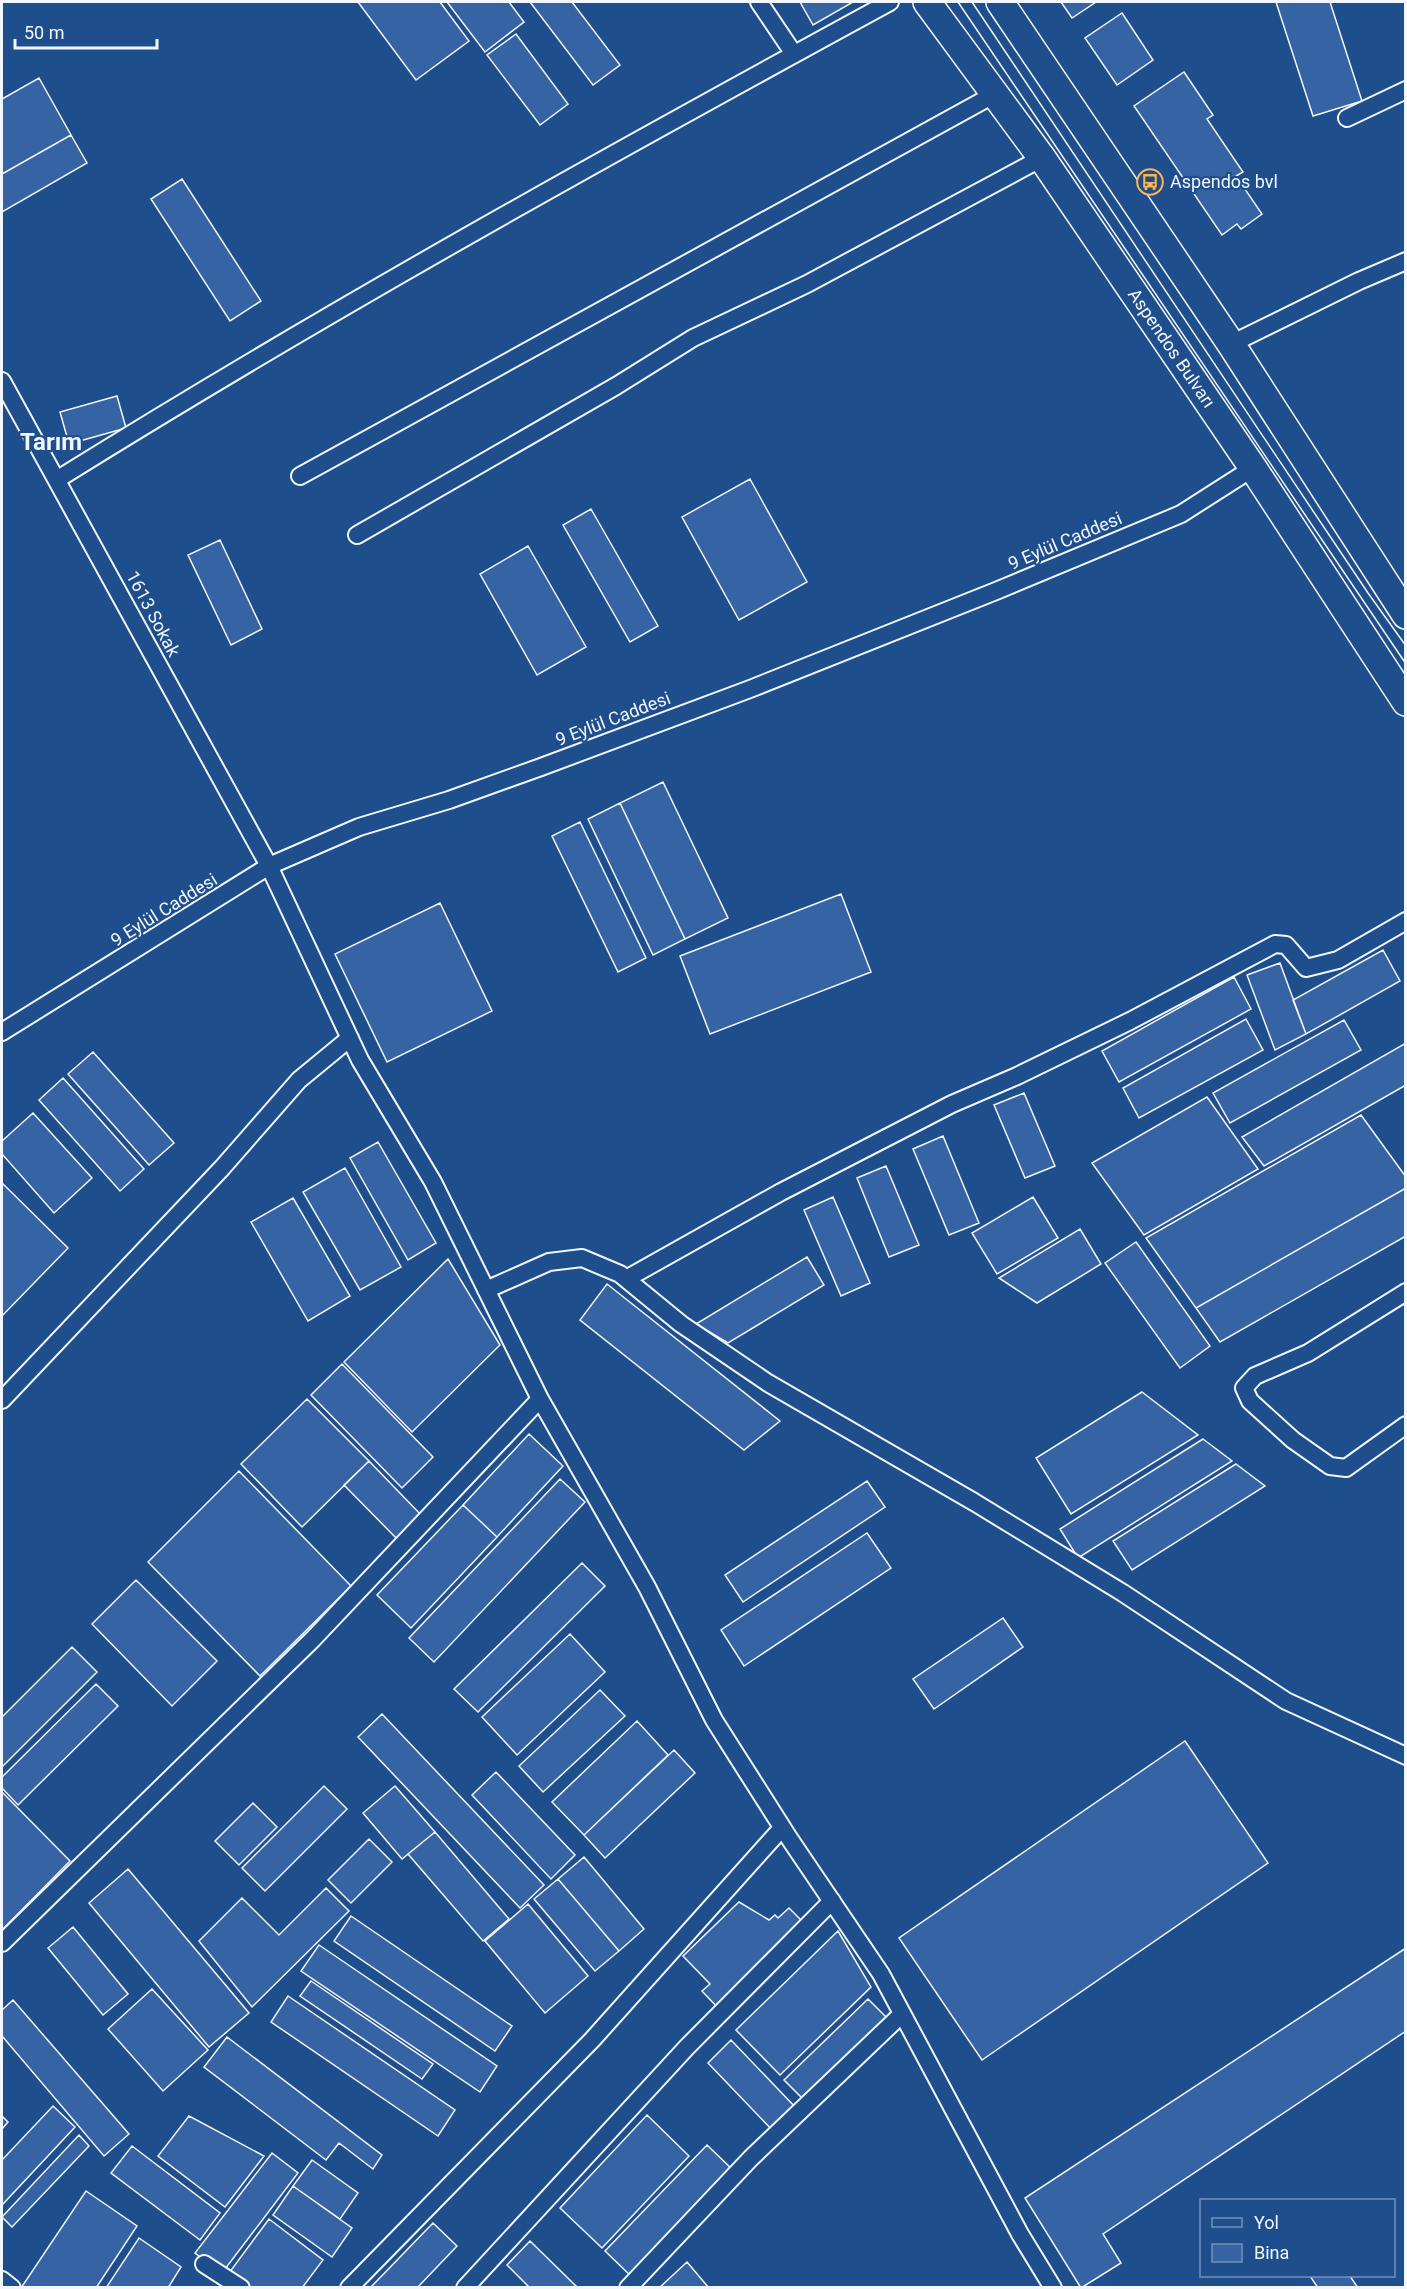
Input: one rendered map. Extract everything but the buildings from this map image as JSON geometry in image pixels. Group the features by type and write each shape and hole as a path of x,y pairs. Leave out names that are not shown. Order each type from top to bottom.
{"main road":[{"name":"Aspendos Bulvarı","path":"927,2 1042,158 1253,468 1406,702"},
{"path":"1000,2 1231,344 1406,615"}],"street":[{"path":"759,2 794,54"},
{"path":"58,479 236,369 588,166 890,2"},
{"path":"1347,118 1406,90"},
{"path":"300,476 995,94"},
{"path":"357,535 616,386 693,338 807,284 1042,158"},
{"path":"1231,344 1359,281 1406,261"},
{"name":"1613 Sokak","path":"2,381 269,866 350,1038 433,1182 540,1399 647,1587 714,1720 782,1828 881,1974 1020,2234 1053,2288"},
{"name":"9 Eylül Caddesi","path":"2,1032 269,866 359,827 449,800 750,689 985,595 1181,514 1253,468"},
{"path":"626,1279 781,1192 911,1125 1130,1021 1275,944 1286,945 1306,968 1338,960 1406,921"},
{"path":"2,1400 222,1168 299,1080 350,1038"},
{"path":"486,1290 549,1262 582,1258 626,1279 681,1324 768,1383 974,1502 1124,1593 1286,1701 1406,1756"},
{"path":"1406,1292 1308,1353 1255,1376 1244,1388 1250,1401 1293,1440 1330,1466 1346,1468 1406,1425"},
{"path":"2,1942 313,1639 540,1399"},
{"path":"349,2288 592,2040 782,1828"},
{"path":"465,2288 679,2056 832,1902"},
{"path":"627,2288 751,2158 902,2014"},
{"path":"204,2264 241,2288"},
{"path":"2,2280 12,2288"}],"tram line":[{"path":"958,2 1406,664"},
{"path":"972,2 1368,593 1406,646"}],"place":[{"name":"Aspendos bvl","path":"1150,182"}],"district":[{"name":"Tarım","path":"51,442"}]}
